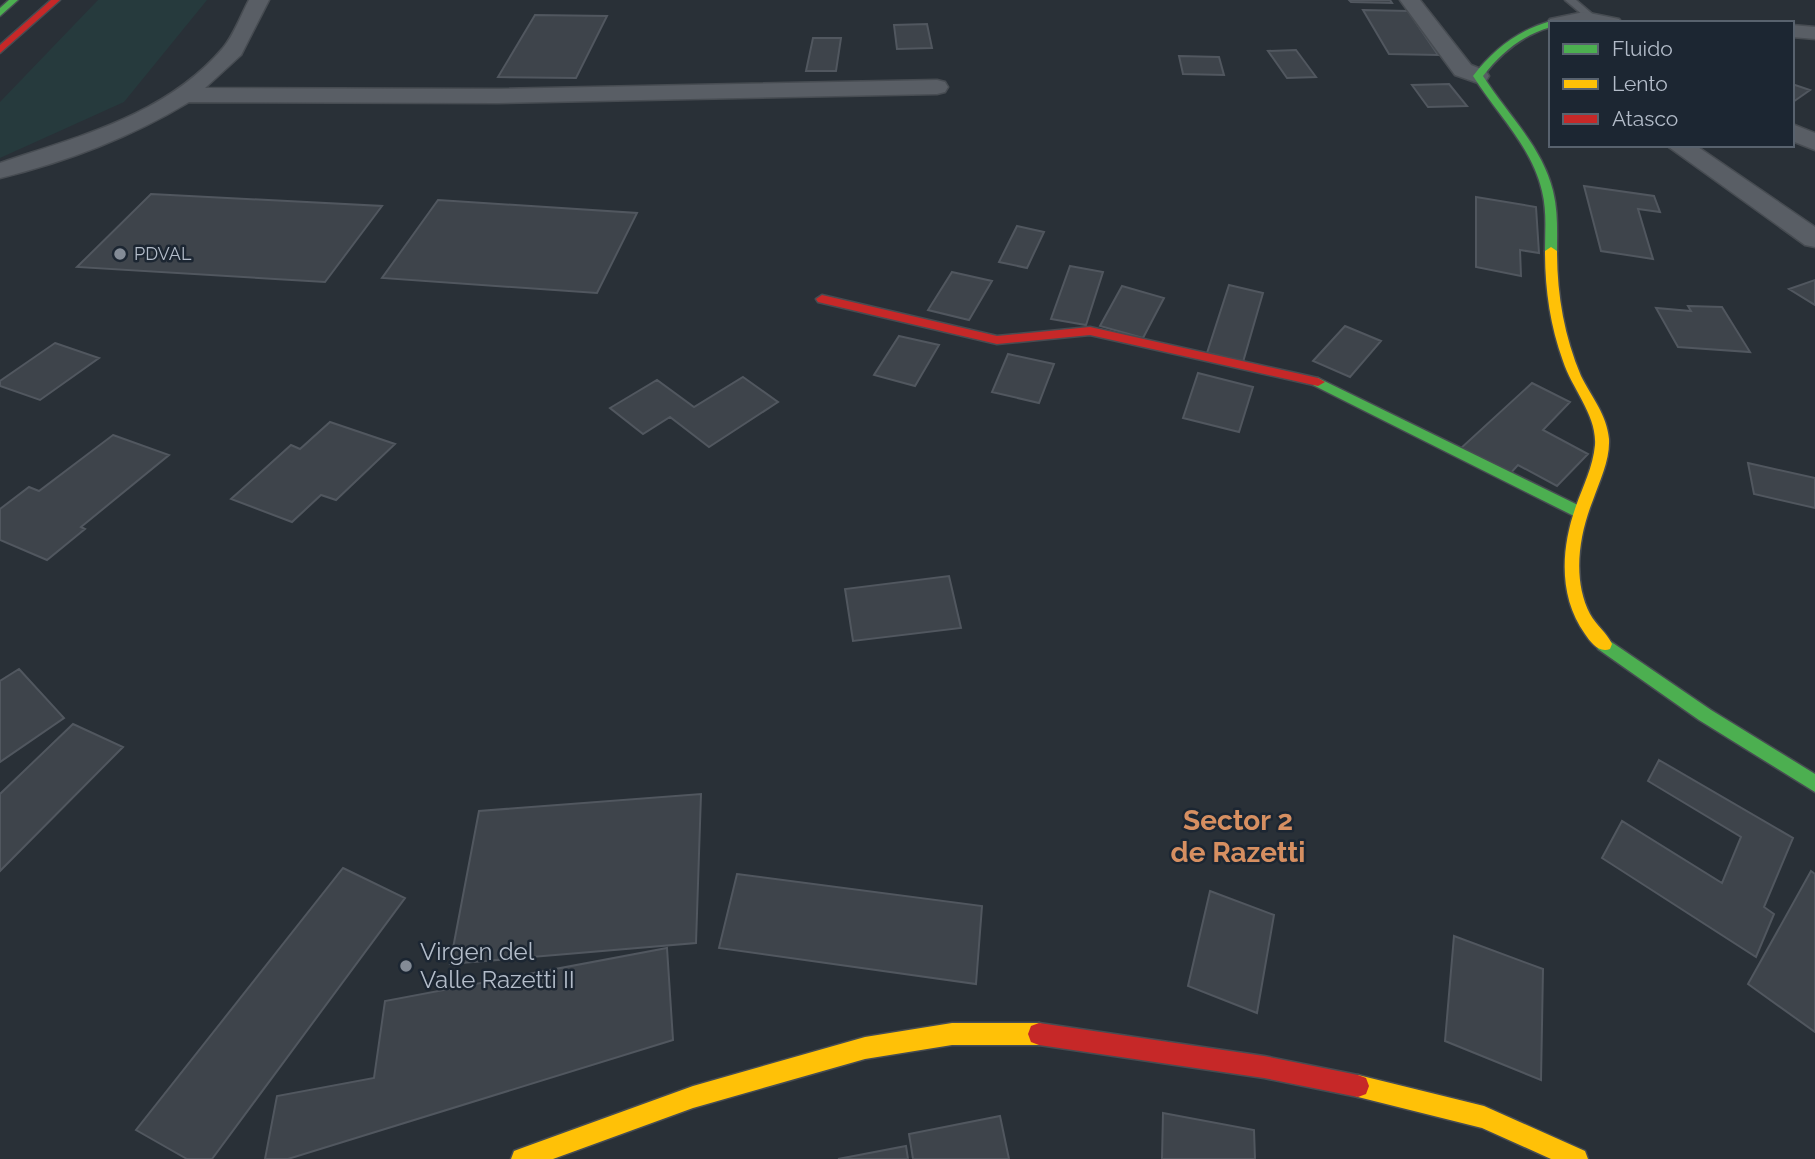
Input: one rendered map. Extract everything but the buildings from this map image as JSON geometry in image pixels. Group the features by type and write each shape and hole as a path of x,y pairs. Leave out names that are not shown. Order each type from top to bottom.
{"main road":[{"path":"0,13 14,0"},
{"path":"0,50 56,0"},
{"path":"1549,27 1506,46 1485,65 1478,76 1485,90 1518,128 1545,179 1551,205 1549,236 1552,299 1575,375 1594,411 1602,437 1600,455 1578,512 1572,547 1576,598 1585,623 1607,647 1707,719 1815,783"},
{"path":"821,299 997,340 1090,331 1315,380 1578,512"},
{"path":"522,1159 692,1097 865,1048 952,1034 1027,1032 1264,1067 1383,1091 1484,1117 1577,1159"}],"street":[{"path":"0,171 111,134 141,121 184,95 233,51 259,0"},
{"path":"1410,0 1463,70 1478,76"},
{"path":"1794,31 1815,33"},
{"path":"184,95 498,96 937,87"},
{"path":"1794,132 1815,143"},
{"path":"1681,147 1815,239"}],"lane":[{"path":"1570,0 1602,20"}],"green space":[{"path":"98,0 207,0 124,102 0,158 0,102"}],"traffic: fast":[{"path":"0,13 14,0"},
{"path":"1549,25 1510,43 1478,76 1528,145 1543,175 1550,207 1551,251"},
{"path":"1318,382 1579,512"},
{"path":"1604,644 1705,715 1815,784"}],"traffic: slow":[{"path":"1551,251 1554,299 1564,345 1575,376 1601,431 1601,456 1577,524 1572,579 1582,614 1591,630 1604,644"},
{"path":"522,1159 693,1097 865,1048 952,1034 1039,1034"},
{"path":"1358,1086 1484,1117 1577,1159"}],"traffic: jam":[{"path":"0,50 56,0"},
{"path":"822,299 997,340 1090,331 1318,382"},
{"path":"1039,1034 1264,1067 1358,1086"}],"place":[{"name":"PDVAL","path":"120,254"},
{"name":"Virgen del Valle Razetti II","path":"406,966"}],"district":[{"name":"Sector 2 de Razetti","path":"1238,836"}]}
